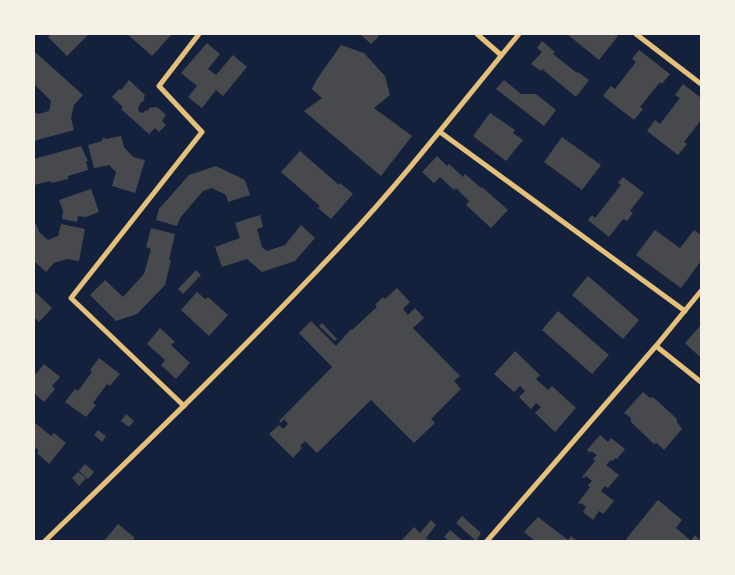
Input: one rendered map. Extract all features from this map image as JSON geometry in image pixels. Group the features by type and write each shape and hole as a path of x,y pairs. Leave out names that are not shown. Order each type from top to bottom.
{"street":[{"path":"184,406 71,298 202,132 159,86 199,34"},
{"path":"477,34 501,55"},
{"path":"45,541 184,406 345,242 440,132 519,34"},
{"path":"636,34 701,84"},
{"path":"440,132 685,311"},
{"path":"487,541 656,346 701,291"},
{"path":"656,346 701,382"}],"building":[{"path":"51,34 89,34 67,56 48,37"},
{"path":"127,34 172,34 152,56"},
{"path":"360,34 377,34 379,36 371,44"},
{"path":"567,34 615,34 618,36 599,60"},
{"path":"542,41 555,52 553,54 589,80 576,97 542,69 541,71 531,64 542,52 537,48"},
{"path":"207,43 220,54 208,69 216,75 233,55 247,67 223,96 216,90 202,108 188,97 197,86 181,73"},
{"path":"341,45 364,53 385,76 390,95 374,108 412,136 381,176 304,111 322,98 312,89"},
{"path":"639,50 670,74 662,84 660,82 640,107 643,109 634,120 603,96 611,86 615,89 636,62 632,59"},
{"path":"34,51 83,95 74,105 71,118 74,130 34,141 34,112 38,114 49,111 51,101 34,84"},
{"path":"129,80 145,95 143,102 141,102 138,108 139,112 143,113 146,110 148,111 149,108 157,107 166,115 162,121 166,125 159,132 155,128 149,134 121,109 123,107 112,97"},
{"path":"504,80 521,94 536,94 556,110 544,126 496,89"},
{"path":"683,84 701,98 701,120 684,142 687,144 678,155 647,131 655,120 660,124 680,98 675,95"},
{"path":"490,113 515,130 513,133 523,140 506,161 473,136"},
{"path":"121,136 124,147 133,157 145,160 135,193 112,186 116,172 109,165 94,168 88,145 102,141 103,137 106,139"},
{"path":"562,137 601,165 582,190 544,162"},
{"path":"81,146 88,161 86,161 88,170 68,176 68,179 34,185 34,159"},
{"path":"300,151 339,185 340,183 353,194 331,219 318,208 320,206 281,172"},
{"path":"437,156 463,177 465,174 508,210 491,228 466,205 469,201 456,188 454,190 440,177 434,183 422,172"},
{"path":"216,166 245,180 250,195 228,202 226,195 212,188 203,191 180,218 177,226 156,220 159,209 189,175"},
{"path":"623,177 644,193 630,211 633,213 627,221 623,219 609,237 588,220 592,215 595,218 621,185 618,183"},
{"path":"91,189 99,212 86,217 78,216 77,222 62,219 63,211 59,200"},
{"path":"260,215 263,227 257,229 262,247 267,251 285,245 301,225 315,238 295,261 262,272 247,259 222,267 215,247 240,238 235,223"},
{"path":"34,222 39,232 48,240 58,236 61,224 85,229 79,261 67,259 54,263 46,272 34,261"},
{"path":"151,228 175,234 165,285 137,314 116,321 90,295 105,280 123,297 144,274 151,249 146,247"},
{"path":"655,230 680,248 694,230 701,235 701,261 681,288 636,255"},
{"path":"196,270 201,275 183,294 178,289"},
{"path":"588,276 639,320 623,339 572,295"},
{"path":"397,288 410,302 403,309 408,315 415,308 424,318 413,328 460,376 454,381 461,389 431,419 435,423 414,443 371,400 317,453 305,441 300,446 302,448 293,458 269,434 279,425 283,429 288,424 284,419 281,423 279,421 332,367 299,333 311,321 336,346 351,329 377,307 375,305 383,297 385,299"},
{"path":"34,291 52,308 39,322 34,317"},
{"path":"197,292 205,299 208,297 228,315 209,336 181,310"},
{"path":"558,311 609,355 592,374 542,330"},
{"path":"322,323 337,339 335,341 319,326"},
{"path":"701,325 701,358 685,343"},
{"path":"160,328 175,342 171,345 190,363 176,379 161,365 165,360 147,344"},
{"path":"515,351 540,375 536,379 548,390 552,386 576,408 555,432 535,413 541,407 536,403 531,409 519,397 525,391 520,386 514,392 494,374"},
{"path":"99,358 120,374 110,386 107,384 93,403 96,405 86,417 65,402 75,389 78,391 92,372 90,370"},
{"path":"44,364 60,377 52,386 55,389 44,402 34,393 34,372 36,374"},
{"path":"643,392 650,398 653,397 677,419 682,429 664,450 657,443 654,444 631,422 631,418 624,413"},
{"path":"126,414 134,421 129,427 121,421"},
{"path":"34,422 51,436 54,433 66,443 49,464 37,453 39,451 34,446"},
{"path":"98,430 106,436 102,442 94,435"},
{"path":"600,435 608,442 611,438 625,449 617,459 611,460 606,465 619,475 608,488 605,486 601,491 614,501 603,514 599,511 593,520 583,512 586,507 578,503 590,487 588,485 592,481 586,476 582,477 595,461 593,459 597,455 587,450"},
{"path":"85,464 94,472 88,479 79,471"},
{"path":"78,472 86,478 79,486 72,478"},
{"path":"658,500 682,520 676,528 691,541 629,541 626,539"},
{"path":"462,516 481,533 476,541 456,523"},
{"path":"538,517 568,540 571,536 577,541 535,541 524,532"},
{"path":"431,520 436,525 426,538 430,541 401,541 414,527 420,533"},
{"path":"118,524 135,538 132,541 104,541"},
{"path":"450,530 463,541 449,541 444,537"},
{"path":"695,535 701,541 691,541"}]}
